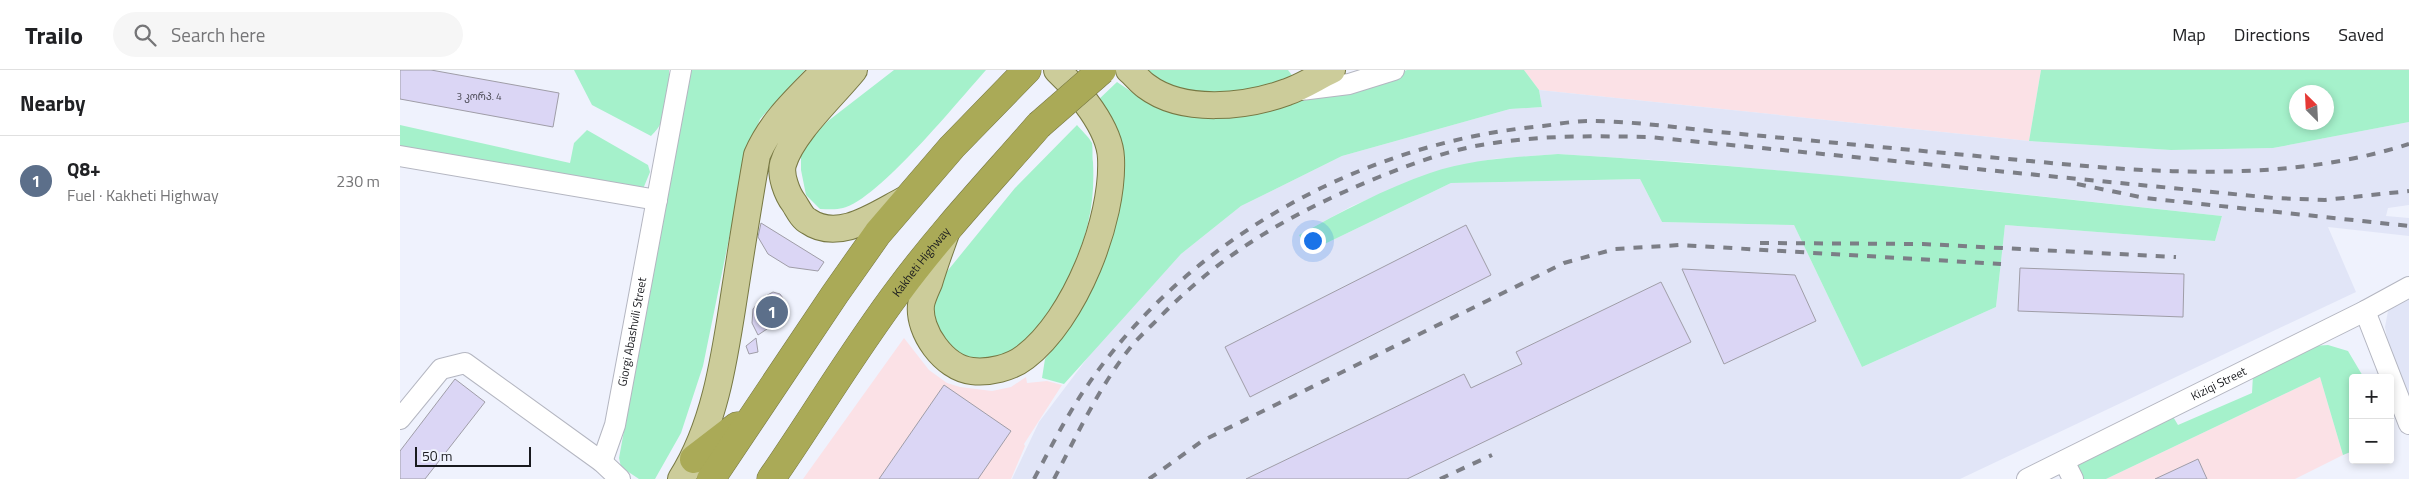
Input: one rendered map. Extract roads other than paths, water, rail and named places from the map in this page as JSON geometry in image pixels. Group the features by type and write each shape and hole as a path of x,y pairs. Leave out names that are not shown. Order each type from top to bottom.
{"highway":[{"path":"695,472 754,412 834,294 906,198 1027,70"},
{"name":"Kakheti Highway","path":"771,479 862,341 900,288 947,229 1039,125 1102,70"}],"main road":[{"path":"695,472 729,333 757,155 766,135 778,117 825,70"},
{"path":"854,70 794,139 782,165 790,198 806,221 819,227 834,230 852,226 906,198"},
{"path":"831,98 870,70"},
{"path":"947,229 921,304 923,324 928,339 948,361 970,371 997,371 1025,358 1058,323 1080,288 1105,220 1111,157 1104,133 1101,125 1076,88 1057,70"},
{"path":"1129,70 1146,87 1175,100 1205,106 1232,104 1287,92 1332,70"}],"street":[{"name":"Giorgi Abashvili Street","path":"602,462 616,424 681,70"},
{"path":"1287,92 1349,84 1394,70"},
{"path":"400,156 657,200"},
{"name":"Kiziqi Street","path":"2028,479 2365,311 2409,287"},
{"path":"2365,311 2409,424"},
{"path":"400,419 441,369 465,363 602,462 620,479"},
{"path":"2064,461 2073,479"}],"railway":[{"path":"1034,479 1059,431 1087,386 1129,333 1176,285 1229,242 1286,206 1347,176 1411,152 1476,136 1572,122 1608,121 2125,169 2221,172 2316,165 2363,156 2409,144"},
{"path":"1054,479 1098,395 1130,348 1183,294 1208,273 1261,236 1347,190 1436,156 1479,145 1552,137 1649,137 2274,198 2325,200 2409,191"},
{"path":"2077,184 2145,198 2409,226"},
{"path":"1760,243 1923,244 2176,257"},
{"path":"1149,479 1202,441 1564,263 1615,249 1680,245 2001,264"},
{"path":"1440,479 1492,455"}],"place":[{"name":"Q8+","path":"772,312"}]}
